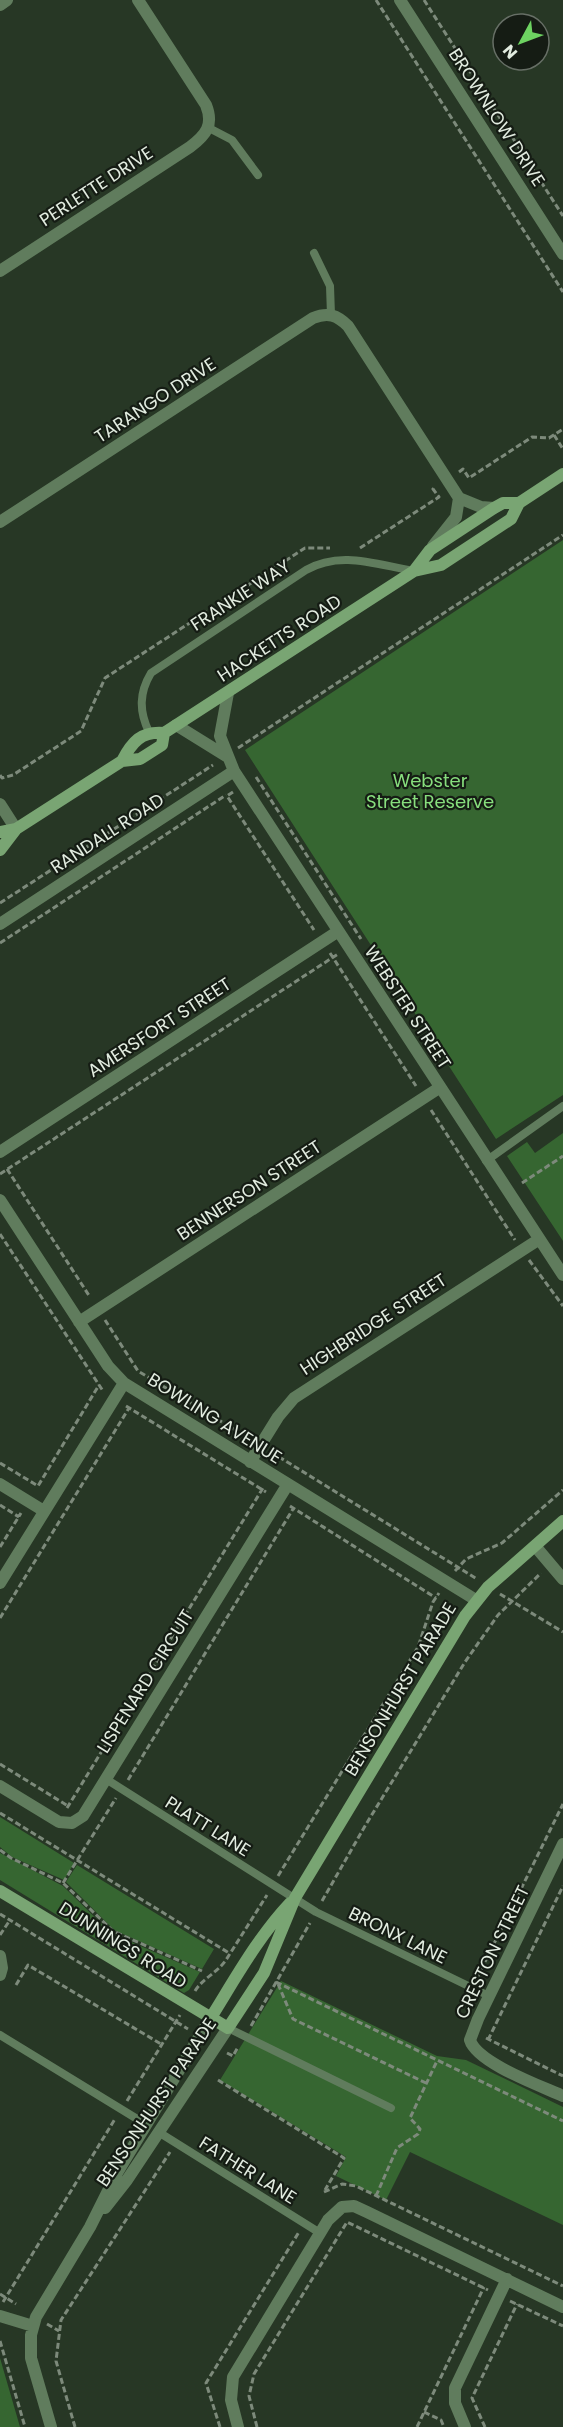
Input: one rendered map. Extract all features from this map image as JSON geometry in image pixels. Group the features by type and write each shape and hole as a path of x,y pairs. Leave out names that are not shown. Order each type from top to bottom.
{"street":[{"path":"0,5 7,0"},
{"path":"138,0 206,105 209,128"},
{"name":"BROWNLOW DRIVE","path":"400,0 563,254"},
{"name":"PERLETTE DRIVE","path":"0,271 190,147 209,128"},
{"path":"331,315 348,326 459,498 481,507 494,508"},
{"name":"TARANGO DRIVE","path":"0,522 313,318 331,315"},
{"name":"HACKETTS ROAD","path":"2,846 16,829 122,761 140,759 162,745 164,733 414,572 441,565 511,519 519,503 563,474"},
{"path":"430,550 456,517 459,498"},
{"name":"HACKETTS ROAD","path":"414,572 430,550 503,503 519,503"},
{"name":"WEBSTER STREET","path":"228,693 220,736 226,756 234,771 486,1161 563,1275"},
{"path":"176,725 226,756"},
{"path":"149,732 164,733"},
{"name":"HACKETTS ROAD","path":"122,761 130,745 149,732"},
{"name":"RANDALL ROAD","path":"0,924 234,771"},
{"path":"0,804 16,829"},
{"name":"HACKETTS ROAD","path":"0,832 16,829"},
{"name":"AMERSFORT STREET","path":"2,1158 337,932"},
{"name":"BENNERSON STREET","path":"79,1322 439,1088"},
{"name":"BOWLING AVENUE","path":"0,1200 108,1366 124,1383 476,1600"},
{"name":"HIGHBRIDGE STREET","path":"250,1462 278,1417 294,1398 538,1240"},
{"path":"0,1583 124,1383"},
{"path":"0,1484 44,1511"},
{"name":"LISPENARD CIRCUIT","path":"59,1822 72,1823 83,1816 288,1484"},
{"name":"BENSONHURST PARADE","path":"90,2227 160,2133 264,1973 294,1898 476,1600 563,1521"},
{"path":"535,1546 563,1579"},
{"path":"0,1786 59,1822"},
{"name":"CRESTON STREET","path":"481,2056 472,2046 472,2032 563,1844"},
{"name":"DUNNINGS ROAD","path":"0,1891 228,2028"},
{"name":"BENSONHURST PARADE","path":"51,2427 31,2358 33,2326 41,2307 90,2227 117,2173 245,1961 276,1918 294,1898"},
{"path":"0,1956 2,1968 0,1975"},
{"path":"481,2056 563,2096"},
{"path":"238,2427 231,2400 233,2377 320,2233 338,2208 354,2206 563,2307"},
{"path":"465,2427 455,2403 455,2388 507,2279"},
{"path":"0,2316 33,2326"}],"lane":[{"path":"209,128 228,136 258,175"},
{"path":"314,253 330,286 331,315"},
{"name":"FRANKIE WAY","path":"149,732 142,716 141,700 151,673 306,570 326,560 354,559 414,572"},
{"path":"486,1161 563,1106"},
{"name":"PLATT LANE","path":"106,1779 294,1898"},
{"name":"BRONX LANE","path":"294,1898 316,1912 489,1996"},
{"path":"228,2028 391,2108"},
{"path":"0,2035 147,2125"},
{"name":"FATHER LANE","path":"160,2133 320,2233"}],"path":[{"path":"376,0 563,292"},
{"path":"424,0 563,216"},
{"path":"554,435 563,449"},
{"path":"0,903 563,535"},
{"path":"0,1174 332,958 522,1250 563,1306"},
{"path":"522,1183 563,1156"},
{"path":"2,1158 138,1371 563,1632"},
{"path":"0,1234 99,1385 0,1547"},
{"path":"0,1618 147,1377"},
{"path":"46,1841 281,1459"},
{"path":"0,1463 38,1486"},
{"path":"466,1559 502,1543 563,1490"},
{"path":"0,1505 19,1517"},
{"path":"63,1883 293,1509"},
{"path":"217,2047 233,2056 277,1983 365,1826 465,1662 489,1627 550,1564"},
{"path":"0,2311 4,2297 200,1983 219,1970 274,1884 418,1647 433,1602"},
{"path":"0,1764 68,1806"},
{"path":"473,1988 563,1804"},
{"path":"0,1850 10,1858 63,1883 113,1931 202,1971"},
{"path":"470,2077 563,1886"},
{"path":"0,1914 200,2037"},
{"path":"0,1935 9,1920"},
{"path":"16,1984 28,1965 161,2044"},
{"path":"277,1983 293,2019 426,2084"},
{"path":"472,2032 563,2076"},
{"path":"376,2196 397,2148 418,2134 420,2129 410,2118 437,2061"},
{"path":"218,2080 344,2158 324,2192 342,2184 356,2186 563,2286"},
{"path":"75,2427 56,2361 61,2320 164,2158 178,2144"},
{"path":"257,2427 249,2396 254,2374 347,2222 563,2325"},
{"path":"417,2427 499,2255"},
{"path":"485,2427 472,2398 473,2392 517,2304"},
{"path":"0,2341 25,2427"},
{"path":"424,2412 441,2420 444,2427"}],"green space":[{"name":"Webster Street Reserve","path":"563,540 563,1095 496,1139 245,750"},
{"path":"563,1133 563,1241 507,1156 527,1142 535,1153"},
{"path":"0,1817 74,1863 64,1880 12,1857 0,1847"},
{"path":"0,1853 63,1886 111,1933 200,1972 189,1990 184,1993 0,1880"},
{"path":"77,1865 214,1949 202,1969 114,1930 66,1882"},
{"path":"281,1981 437,2056 466,2060 563,2107 563,2225 410,2152 386,2200 336,2176 346,2157 220,2080"},
{"path":"0,2358 20,2427 0,2427"}]}
